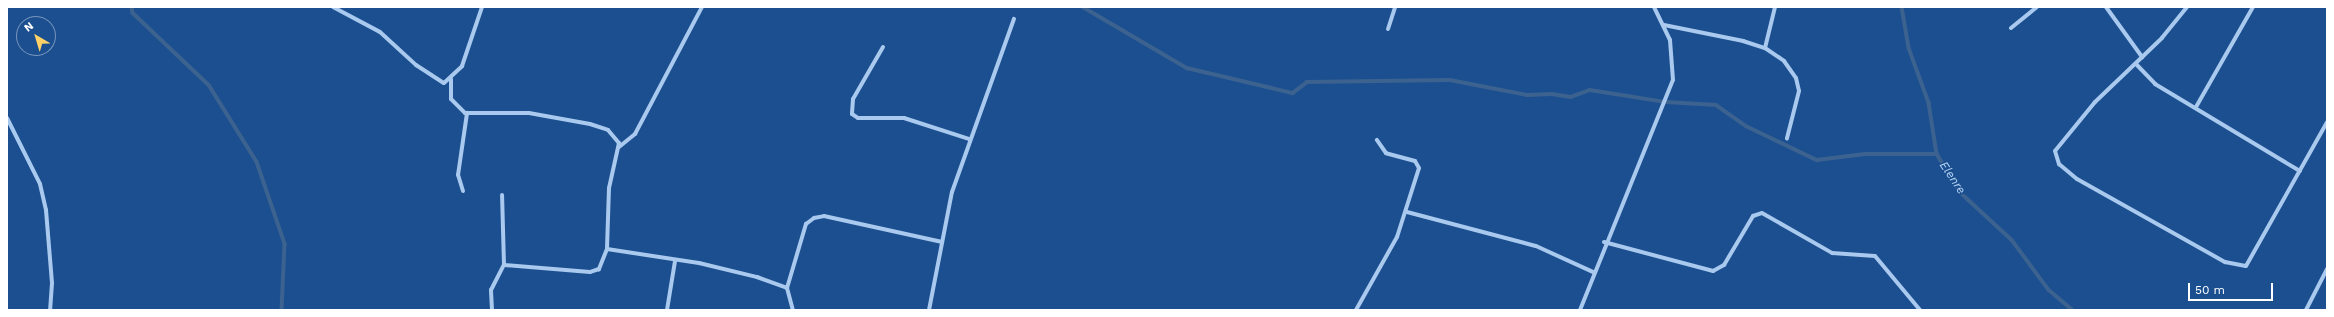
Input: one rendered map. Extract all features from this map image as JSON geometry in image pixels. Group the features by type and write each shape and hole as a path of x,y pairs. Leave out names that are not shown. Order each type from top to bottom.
{"street":[{"path":"333,7 380,32 440,81 451,79 462,66 482,7"},
{"path":"504,265 590,272 602,265 607,249 609,188 619,147 635,134 702,7"},
{"path":"1388,29 1395,7"},
{"path":"1580,310 1604,242 1666,102 1673,59 1664,25 1654,7"},
{"path":"1766,48 1775,7"},
{"path":"2011,28 2036,7"},
{"path":"2106,7 2142,57"},
{"path":"2187,7 2136,64 2109,87 2055,151 2059,164 2077,179 2236,267 2246,266 2327,122"},
{"path":"2196,107 2253,7"},
{"path":"929,310 952,192 969,139 1014,18"},
{"path":"1664,25 1766,48 1790,68 1798,84 1787,138"},
{"path":"883,47 853,99 852,114 858,118 904,118 969,139"},
{"path":"2136,64 2155,84 2300,170"},
{"path":"451,79 451,99 467,113 529,113 590,124 608,130 619,147"},
{"path":"463,191 458,175 467,113"},
{"path":"7,118 40,184 46,210 52,283 50,310"},
{"path":"1356,310 1390,252 1407,212 1417,164 1390,156 1377,140"},
{"path":"492,310 491,290 504,265 502,195"},
{"path":"1407,212 1536,246 1593,272"},
{"path":"1604,242 1713,271 1724,265 1753,216 1762,213 1832,253 1875,256 1920,310"},
{"path":"793,310 787,288 806,224 814,218 824,216 942,242"},
{"path":"607,249 675,261 699,263 750,275 787,288"},
{"path":"667,310 675,261"},
{"path":"2306,310 2327,270"}],"waterway":[{"path":"132,7 133,13 209,85 257,162 285,244 282,310"},
{"path":"1083,7 1187,68 1293,93 1307,82 1450,80 1527,95 1552,94 1571,97 1590,90 1666,102 1716,105 1746,126 1817,160 1865,154 1937,154"},
{"name":"Elenre","path":"1902,7 1909,48 1929,103 1937,154 1960,192 2012,240 2049,290 2073,310"}]}
